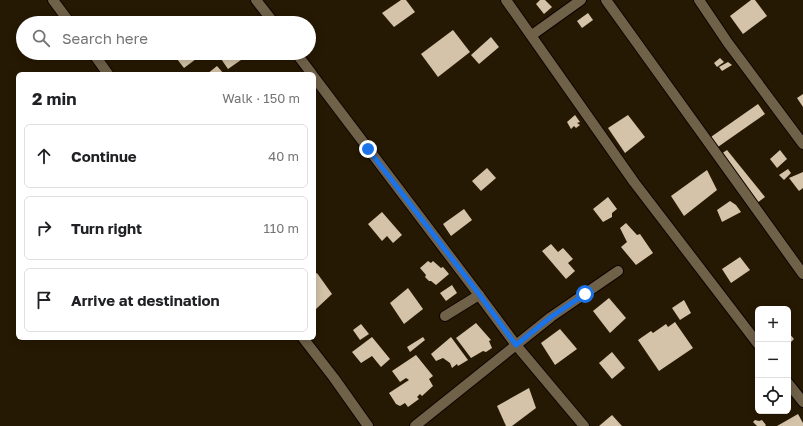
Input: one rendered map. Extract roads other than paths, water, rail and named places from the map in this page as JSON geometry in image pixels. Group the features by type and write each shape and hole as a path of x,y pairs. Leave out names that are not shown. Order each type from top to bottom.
{"street":[{"path":"53,0 65,16"},
{"path":"256,0 269,16"},
{"path":"506,0 634,182 756,342"},
{"path":"532,35 581,0"},
{"path":"606,0 803,274"},
{"path":"699,0 728,43 803,144"},
{"path":"98,60 107,72"},
{"path":"301,60 310,72"},
{"path":"316,80 516,345 584,426"},
{"path":"415,426 551,317 618,272"},
{"path":"445,316 479,294"},
{"path":"305,340 368,426"},
{"path":"791,387 803,402"}]}
